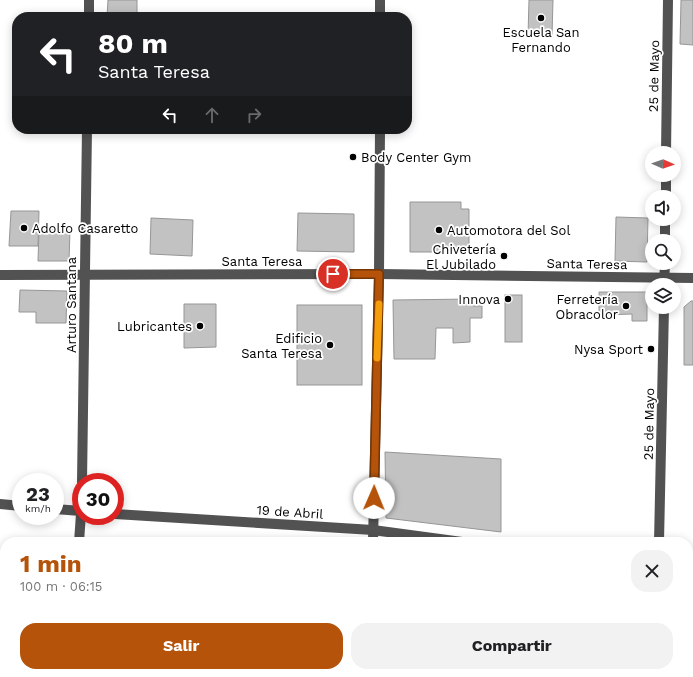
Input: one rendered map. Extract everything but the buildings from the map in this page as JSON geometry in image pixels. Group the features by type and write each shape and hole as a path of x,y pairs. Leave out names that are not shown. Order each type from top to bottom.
{"street":[{"path":"89,0 89,12"},
{"path":"380,0 380,12"},
{"name":"25 de Mayo","path":"666,146 668,0"},
{"name":"Arturo Santana","path":"82,473 87,134"},
{"path":"373,537 379,274 380,134"},
{"name":"Santa Teresa","path":"0,275 379,274 645,281"},
{"name":"Santa Teresa","path":"681,280 693,278"},
{"name":"25 de Mayo","path":"659,537 664,314"},
{"path":"0,504 12,505"},
{"name":"19 de Abril","path":"124,515 373,530 425,537"},
{"path":"79,537 80,525"}],"slow traffic":[{"path":"377,358 379,304"}],"place":[{"name":"Escuela San Fernando","path":"541,18"},
{"name":"Body Center Gym","path":"353,157"},
{"name":"Adolfo Casaretto","path":"24,228"},
{"name":"Automotora del Sol","path":"439,230"},
{"name":"Chivetería El Jubilado","path":"504,256"},
{"name":"Innova","path":"508,299"},
{"name":"Ferretería Obracolor","path":"626,306"},
{"name":"Lubricantes","path":"200,326"},
{"name":"Edificio Santa Teresa","path":"330,345"},
{"name":"Nysa Sport","path":"651,349"}],"route":[{"path":"333,274 379,274 374,498"}]}
